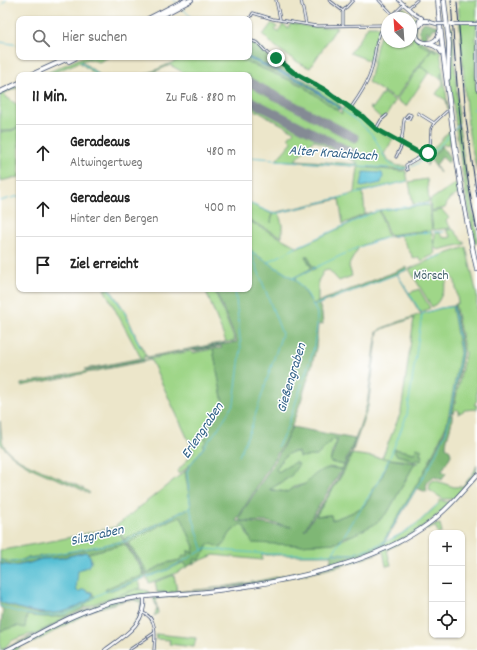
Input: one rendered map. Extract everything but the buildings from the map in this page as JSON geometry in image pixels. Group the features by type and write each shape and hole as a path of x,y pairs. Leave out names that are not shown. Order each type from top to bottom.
{"highway":[{"path":"181,4 185,0"},
{"path":"155,16 191,0"},
{"path":"439,0 440,29 444,64"},
{"path":"439,0 462,195 477,269"},
{"path":"444,0 449,24 448,78"},
{"path":"160,16 173,8"},
{"path":"417,16 422,21"},
{"path":"422,21 418,30 418,36 426,43 436,40 440,29"},
{"path":"422,21 416,32 418,39 424,44 433,45 442,53 464,192 477,259"},
{"path":"38,72 68,60"},
{"path":"44,72 70,60"},
{"path":"0,90 16,83"}],"main road":[{"path":"7,650 84,612 111,602 244,586 310,572 365,556 395,544 428,524 454,501 477,475"}],"street":[{"path":"276,0 280,19"},
{"path":"301,0 306,24"},
{"path":"329,0 343,11"},
{"path":"343,25 343,11 353,0"},
{"path":"379,0 390,12"},
{"path":"399,0 413,12"},
{"path":"403,0 404,4"},
{"path":"400,8 408,8 417,0"},
{"path":"396,12 404,4"},
{"path":"251,16 253,13 272,19 280,19 316,26 381,25"},
{"path":"422,21 437,24 477,23 477,90"},
{"path":"350,109 369,78 376,42 381,31"},
{"path":"252,41 258,43 268,54 281,61 293,72 325,90 344,105 363,117 376,129 400,141 424,156 426,160"},
{"path":"407,168 407,164 424,156 430,150 430,132 434,123 447,111"},
{"path":"418,113 434,123"},
{"path":"376,129 381,120 387,115"},
{"path":"400,141 403,136 404,120"},
{"path":"396,157 403,143"},
{"path":"106,650 133,629 139,622 144,597"},
{"path":"137,598 143,603"},
{"path":"142,613 150,618 155,627 154,650"},
{"path":"129,650 155,633"}],"green space":[{"path":"458,0 477,0 475,81 477,95 477,172 469,134 466,107"},
{"path":"405,8 409,12 406,12 404,9 400,11"},
{"path":"424,22 438,26 438,28 432,29 432,32 429,34 428,31 426,32 428,35 423,39 419,30"},
{"path":"272,23 277,27 275,30 278,32 283,24 288,28 291,23 312,27 337,27 310,68 285,54 263,35"},
{"path":"368,26 378,26 380,28 374,41 371,61 350,53"},
{"path":"452,27 459,122 456,126 449,73 449,28"},
{"path":"381,33 381,48 417,48 417,40 420,44 431,49 395,99 368,82"},
{"path":"417,39 440,51 449,114 446,100 436,94 443,84 441,73 441,79 420,66 432,49 438,53 435,50 417,41"},
{"path":"252,42 258,45 267,55 281,62 290,73 288,74 252,59"},
{"path":"76,60 85,60 81,61 96,72 92,72 79,62 55,72 49,72"},
{"path":"92,60 103,60 99,62"},
{"path":"178,60 242,60 303,86 342,114 341,110 346,106 363,118 362,119 370,126 371,125 375,129 393,139 384,154 393,164 406,166 406,169 401,170 277,160 292,142 288,138 294,131 252,109 252,72 183,72 170,65 151,72","holes":["314,140 358,164 295,160"]},
{"path":"244,60 251,60 301,82 340,109 337,110 301,84"},
{"path":"420,66 429,72 406,106 396,100"},
{"path":"290,73 324,90 342,107 341,108 308,84 288,74"},
{"path":"16,86 16,88 2,94 16,104 16,128 7,131 0,131 0,93"},
{"path":"383,93 395,101 388,113 382,119 369,107 373,108"},
{"path":"459,126 477,235 477,243 475,244 456,129"},
{"path":"16,129 16,178 0,181 0,132 8,132"},
{"path":"451,129 452,141 450,141 450,144 442,145 427,159 426,155"},
{"path":"442,146 450,158 448,163 442,157 436,165 440,173 431,160 427,166 427,162"},
{"path":"358,167 406,171 408,181 359,192 363,192 365,214 343,224 339,199 279,213 282,225 282,237 252,222 252,204 272,214 271,223 273,213 355,193"},
{"path":"427,179 429,202 413,204 409,182"},
{"path":"456,183 458,194 449,199 445,208 431,211 430,200"},
{"path":"429,205 432,230 430,231 432,233 435,254 421,261 419,257 414,259 400,235 389,236 427,231 389,235 380,210"},
{"path":"379,210 388,237 359,247 349,266 352,276 339,281 329,270 324,271 318,281 318,302 313,304 295,280 297,277 316,268 312,266 308,256 305,256 311,267 310,270 293,278 252,253 252,223 296,246 296,248 349,224 348,223 371,212 372,214"},
{"path":"442,210 449,218 446,221 451,228 433,230 431,212"},
{"path":"453,229 465,244 437,250 434,246 435,233 439,232 442,237 447,238 451,237 446,230"},
{"name":"Mörsch","path":"466,247 477,295 477,401 475,406 477,405 477,409 465,410 458,414 459,411 457,409 453,413 465,353 455,304 458,303 455,281 450,275 441,297 432,307 409,269 434,258"},
{"path":"252,252 293,278 310,269 311,267 305,256 308,256 312,266 316,268 297,277 295,280 313,304 407,267 407,270 319,304 323,324 318,325 316,348 312,365 288,436 236,521 292,527 267,522 240,521 239,518 274,462 287,439 292,427 355,439 344,465 330,462 338,439 333,439 317,456 299,457 298,452 288,454 276,469 278,472 295,462 299,464 291,476 269,490 287,492 305,484 312,477 323,470 330,468 342,469 304,530 335,483 350,454 352,454 343,473 316,516 331,515 332,520 351,513 364,506 370,498 373,487 381,479 389,459 415,463 388,512 375,524 353,535 345,537 336,543 298,545 252,543 245,527 241,524 231,532 221,548 212,544 208,545 199,560 195,559 192,564 187,567 184,562 147,577 142,566 124,539 191,507 185,471 204,447 203,445 206,441 203,434 223,403 213,349 222,348 221,346 195,351 192,350 237,342 216,292 252,292","holes":["181,516 194,547 192,553 188,550 188,555 183,556 180,560 166,563 149,572 149,574 128,543 170,520"]},
{"path":"397,274 409,293 419,289 430,308 420,313"},
{"path":"106,292 112,292 125,311 140,346 140,344 147,357 225,342 147,358 144,355 144,359 85,369 141,358"},
{"path":"206,292 215,292 235,341 226,342"},
{"path":"454,305 463,351 452,413 450,413 461,351 453,307"},
{"path":"452,306 460,353 447,424 420,480 383,542 384,543 401,534 419,522 438,504 440,500 451,503 425,525 394,543 372,552 337,564 284,577 242,585 221,588 158,594 155,582 174,575 177,591 170,592 217,588 264,580 310,569 356,557 364,551 353,554 332,553 331,555 262,555 262,560 214,555 192,564 195,559 205,552 207,545 212,544 222,547 231,532 241,524 245,527 247,535 279,544 298,545 336,543 375,524 388,512 415,463 419,463 412,461 422,455 420,452 416,451 414,453 395,449 396,455 411,459 411,461 382,458 401,412 414,318 378,332 380,329 410,318"},
{"path":"377,332 368,407 352,453 351,452 367,404"},
{"path":"213,349 223,403 203,434 206,441 198,455 179,474 177,472 194,452 151,360 21,386 21,384 191,351 193,353"},
{"path":"452,414 446,447 450,450 451,455 442,471 446,473 442,480 435,477 429,480 426,489 427,492 417,488 384,543 384,546 356,557 330,564 332,553 353,554 383,543 429,463 445,431 449,415"},
{"path":"0,421 3,443 10,453 31,466 81,487 90,493 89,494 42,473 19,461 9,453 0,443"},
{"path":"333,439 338,439 332,452 330,462 344,465 342,469 329,467 305,484 293,487 287,492 269,489 291,476 295,462 278,472 276,470 285,457 293,452 317,456"},
{"path":"417,448 422,450 420,452 422,457 421,461 418,460 418,458 415,461 411,461 411,459 396,455 394,451 395,449 414,453"},
{"path":"352,454 389,459 381,479 373,487 370,498 364,506 351,513 332,520 331,515 315,516 343,473"},
{"path":"477,465 476,472 454,499 443,499 429,490 430,483 434,480 454,487 463,486 474,472"},
{"path":"185,471 191,507 124,539 116,526"},
{"path":"181,515 194,547 193,552 192,553 190,551 187,556 183,556 180,560 166,563 149,572 149,574 147,573 142,563 127,543"},
{"path":"440,524 441,530 437,530 436,527 424,529 387,550 391,565 386,566 383,551 369,557 313,573 222,589 311,573 376,553 426,526"},
{"path":"115,527 124,541 66,553 28,558 19,561 12,562 0,560 0,550 59,540"},
{"path":"124,541 142,568 146,578 106,592 105,589 143,576 141,568 125,544 61,558 41,559 15,566 0,564 0,560 12,562 19,561 28,558 66,553"},
{"path":"125,544 141,568 143,576 112,586 123,587 139,580 141,588 103,600 85,608 84,605 95,597 92,592 82,590 78,592 76,589 76,580 79,569 90,564 91,558 88,553"},
{"path":"184,562 187,567 174,574 149,583 147,577"},
{"path":"137,589 149,591 150,595 130,598 93,609 75,616 5,650 2,650 35,634 26,635 15,639 0,650 0,631 17,626 27,615 49,617 71,615 41,631 104,601"},
{"path":"201,593 158,598 156,601 158,613 154,616 157,609 153,597"},
{"path":"93,594 95,597 84,605 85,608 71,615 49,617 27,615 25,628 17,626 0,631 3,610 0,607 0,602 36,613 49,613 84,603 90,599"},
{"path":"138,599 142,602 142,610 138,620 132,628 140,613 141,606 140,602 127,600 93,610 35,642 22,645 17,650 9,650 72,617 107,604 123,600"},
{"path":"156,634 196,638 194,647 169,644 170,640 156,639"}],"water":[{"path":"252,59 303,81 341,108 340,109 304,83 251,60"},
{"path":"364,172 382,173 383,176 381,183 362,187 361,185"},
{"path":"86,552 90,556 91,563 78,571 76,589 78,592 84,589 93,594 86,601 71,609 51,613 30,611 0,602 0,564 15,566 41,559 61,558"}],"waterway":[{"path":"0,7 6,0"},
{"path":"174,0 177,3"},
{"path":"181,7 190,16"},
{"name":"Alter Kraichbach","path":"0,42 16,45"},
{"name":"Alter Kraichbach","path":"79,61 95,72"},
{"path":"468,115 477,106"},
{"name":"Alter Kraichbach","path":"340,108 369,132 375,139 389,163 397,168 405,168 423,160 432,153 452,132"},
{"path":"454,130 459,124"},
{"name":"Alter Kraichbach","path":"252,157 274,159"},
{"name":"Alter Kraichbach","path":"276,160 389,168"},
{"path":"252,204 274,214 407,181"},
{"name":"Gießengraben","path":"0,201 16,197"},
{"path":"380,210 428,204"},
{"path":"299,246 379,210"},
{"path":"390,236 431,232"},
{"path":"434,232 444,232"},
{"path":"293,278 359,247 388,237"},
{"path":"268,262 297,247"},
{"name":"Gießengraben","path":"252,253 296,280 308,295 317,313 317,326 313,351 286,431 277,447"},
{"path":"429,260 445,254"},
{"path":"239,456 251,428 282,334 252,255"},
{"path":"398,273 406,270"},
{"path":"313,306 397,274 421,312"},
{"path":"111,292 124,311 140,347"},
{"name":"Erlengraben","path":"235,292 241,348 234,403 217,430 190,465 187,472 191,512 203,550 270,554 353,554 383,543 401,534 419,522 438,504"},
{"path":"450,413 461,352 453,306"},
{"path":"390,457 407,415 422,314 440,308 451,307"},
{"path":"383,543 431,464 446,432 450,415"},
{"path":"333,553 379,480 389,459"},
{"name":"Silzgraben","path":"0,561 13,562 126,541 191,507"},
{"path":"147,577 167,570 203,550"},
{"path":"0,606 39,616 59,615 78,608 96,596 107,591 145,578"}],"runway":[{"path":"252,84 355,138"},
{"path":"252,102 356,155"}],"railway":[{"path":"451,0 457,87 463,144 471,202 477,231"},
{"path":"457,2 466,116"},
{"path":"465,112 477,197"}],"route":[{"path":"276,58 293,72 325,90 344,105 363,117 376,129 421,154 424,155 428,153"}]}
